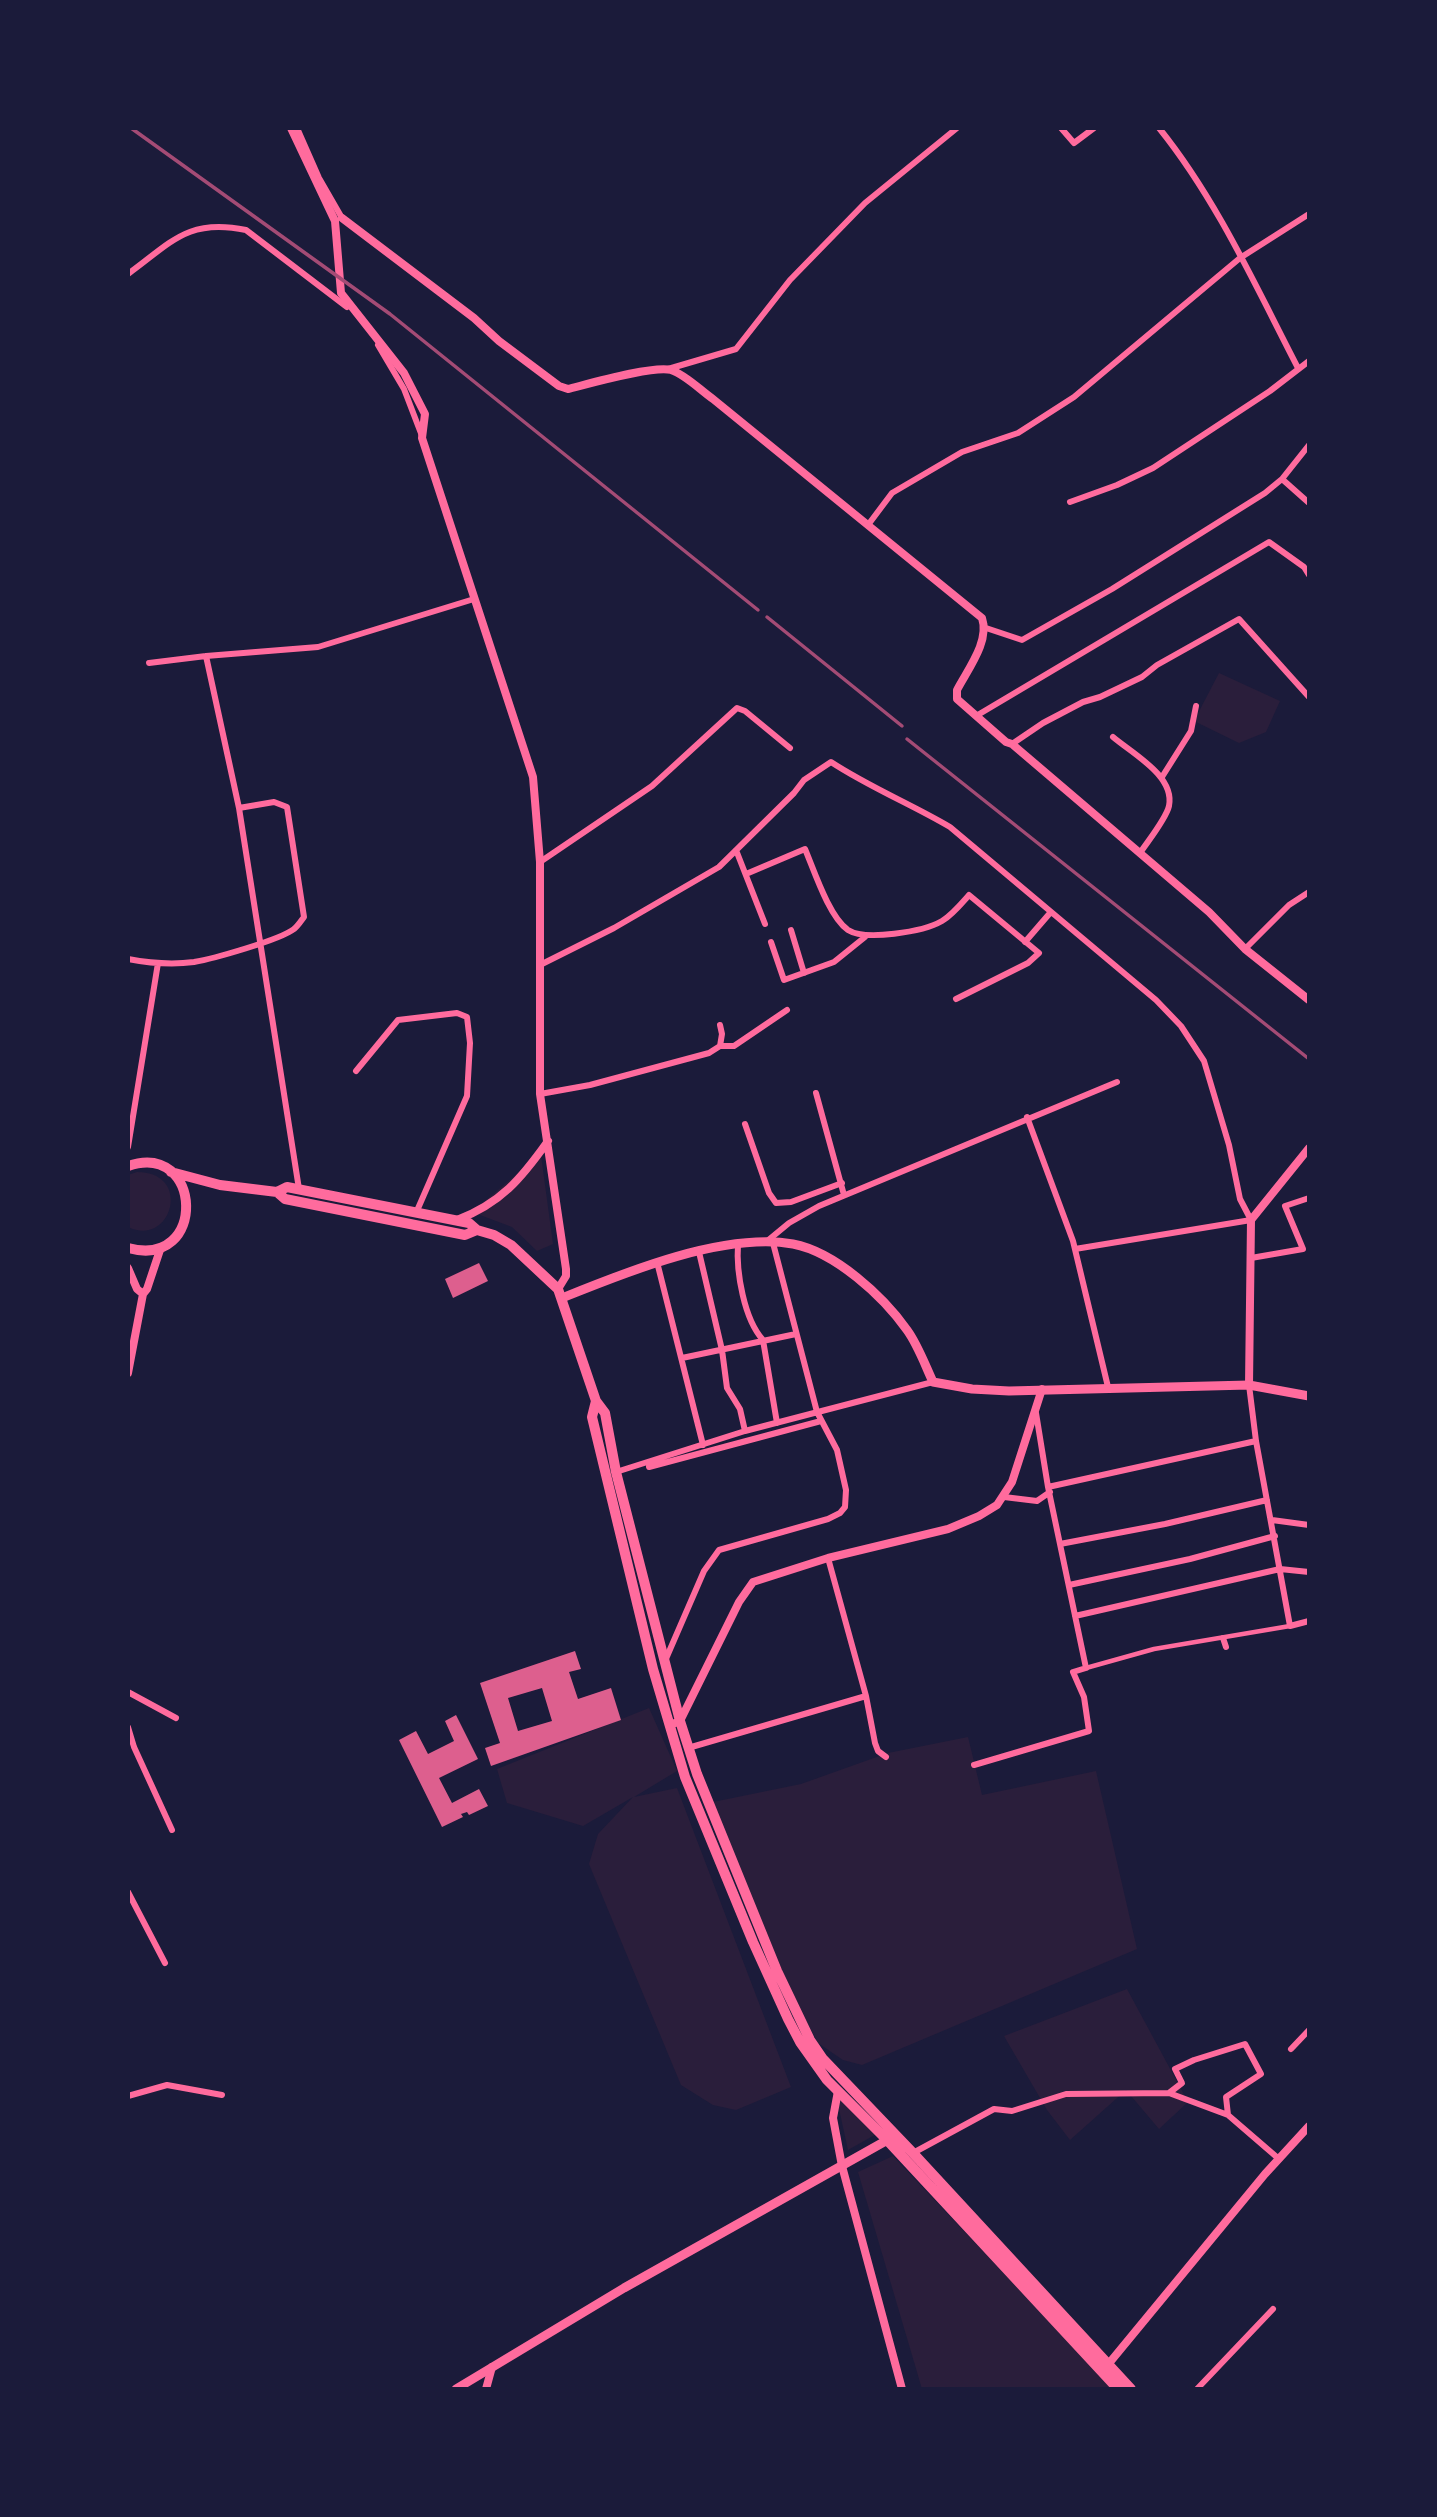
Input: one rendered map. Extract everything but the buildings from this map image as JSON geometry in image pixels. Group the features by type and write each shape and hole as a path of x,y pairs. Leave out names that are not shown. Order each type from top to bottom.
{"highway":[{"path":"128,1164 151,1163 171,1172 220,1185 277,1192 287,1187 469,1223 477,1230 494,1235 512,1245 525,1255 560,1294 596,1401 605,1413 616,1472 665,1661 685,1777 788,2019 813,2061 838,2091 913,2153 1104,2368 1118,2389"},
{"path":"128,1248 150,1251 162,1247 174,1239 183,1227 188,1212 184,1190 171,1172"},
{"path":"277,1192 285,1199 465,1235 477,1230"},
{"path":"596,1401 592,1417 653,1669 688,1748 777,1971 810,2040 823,2059 891,2137 1104,2368 1131,2389"}],"main road":[{"path":"560,1294 642,1266 699,1252 738,1244 794,1244 828,1258 867,1285 907,1330 933,1382 972,1389 1009,1391 1249,1385 1309,1396"},
{"path":"456,2389 624,2288 891,2137"}],"street":[{"path":"292,128 335,221 341,293 404,373 425,414 422,438"},
{"path":"297,128 319,178 342,218 464,310 559,387 568,389 627,374 668,369 736,349 790,280 865,204 957,128"},
{"path":"1061,128 1074,143 1094,128"},
{"path":"1159,128 1175,147 1218,215 1298,368"},
{"path":"868,525 892,493 962,452 1018,433 1074,397 1240,258 1309,214"},
{"path":"128,274 190,230 217,225 246,230 343,302 376,342 397,377 422,438 533,777 540,862 540,1094 566,1269 560,1294"},
{"path":"1070,502 1153,468 1270,391 1309,361"},
{"path":"668,369 713,399 982,618 986,628 983,639 957,690 957,699 1209,912 1245,949 1309,1000"},
{"path":"986,628 1022,640 1112,589 1265,493 1282,479 1309,445"},
{"path":"1282,479 1309,503"},
{"path":"976,716 1269,542 1304,567 1309,575"},
{"path":"149,663 318,647 474,599"},
{"path":"1012,744 1043,723 1083,702 1142,677 1157,665 1239,619 1309,697"},
{"path":"206,656 239,808 299,1189"},
{"path":"1162,777 1191,731 1196,706"},
{"path":"540,862 652,786 737,708 745,711 790,748"},
{"path":"1113,737 1162,777 1170,794 1169,809 1140,853"},
{"path":"540,965 614,928 719,867 794,793 804,779 831,762 863,782 918,808 950,827 1156,1000 1181,1026 1204,1061 1229,1145 1240,1199 1251,1220 1249,1385 1256,1441 1290,1626"},
{"path":"128,959 158,963 194,962 260,943 293,930 304,916 287,807 274,802 239,808"},
{"path":"746,874 805,849 827,903 846,929 865,937"},
{"path":"736,850 765,924"},
{"path":"1245,949 1289,905 1309,892"},
{"path":"771,942 784,980 834,962 865,937 926,928 943,920 969,895 1039,953 1028,964 956,999"},
{"path":"1026,942 1050,913"},
{"path":"791,930 804,973"},
{"path":"128,1147 158,963"},
{"path":"540,1094 590,1085 678,1063 709,1053 720,1046 734,1045 787,1010"},
{"path":"356,1071 398,1020 457,1013 467,1017 470,1043 467,1096 416,1213"},
{"path":"720,1025 720,1046"},
{"path":"665,1661 704,1571 719,1550 828,1519 845,1507 846,1490 837,1450 817,1412 768,1243 789,1223 844,1195 1116,1082"},
{"path":"816,1093 844,1195"},
{"path":"1027,1117 1075,1249 1108,1387"},
{"path":"745,1124 769,1193 776,1203 792,1202 842,1183"},
{"path":"453,1221 496,1200 528,1169 548,1141"},
{"path":"1075,1249 1251,1220 1309,1148"},
{"path":"1251,1258 1303,1249 1285,1206 1309,1198"},
{"path":"738,1244 737,1263 741,1289 755,1332 763,1340 777,1423"},
{"path":"128,1373 143,1294 162,1247"},
{"path":"699,1252 722,1350 727,1388 740,1409 745,1431"},
{"path":"657,1262 703,1445"},
{"path":"128,1268 137,1289 143,1294"},
{"path":"682,1358 796,1334"},
{"path":"616,1472 745,1431 933,1382"},
{"path":"675,1723 739,1602 753,1582 828,1559 948,1530 997,1505 1012,1482 1042,1389"},
{"path":"1036,1413 1086,1668"},
{"path":"649,1467 821,1421"},
{"path":"1004,1497 1037,1501 1049,1489 1256,1441"},
{"path":"1060,1544 1165,1524 1267,1500"},
{"path":"1272,1520 1309,1525"},
{"path":"1069,1585 1201,1556 1275,1536"},
{"path":"828,1559 866,1696 875,1742 878,1751 886,1757"},
{"path":"1075,1616 1280,1569 1309,1572"},
{"path":"974,1765 1089,1731 1084,1697 1073,1672 1154,1649 1309,1621"},
{"path":"1223,1638 1226,1647"},
{"path":"128,1692 176,1718"},
{"path":"688,1748 866,1696"},
{"path":"128,1727 134,1747 172,1830"},
{"path":"128,1892 165,1964"},
{"path":"1291,2049 1309,2030"},
{"path":"1169,2093 1182,2083 1175,2069 1245,2044 1261,2074 1226,2097 1228,2116"},
{"path":"128,2096 167,2085 222,2095"},
{"path":"838,2091 833,2118 842,2166 902,2389"},
{"path":"913,2153 995,2109 1012,2111 1066,2094 1169,2093 1228,2116 1279,2159"},
{"path":"1104,2368 1309,2126"},
{"path":"1197,2389 1273,2309"},
{"path":"486,2389 492,2367"}],"shaded area":[{"path":"1219,673 1280,701 1266,732 1239,743 1194,721"},
{"path":"540,1148 553,1244 537,1251 512,1227 472,1212 525,1167"},
{"path":"137,1172 154,1175 165,1184 170,1195 170,1207 165,1219 156,1227 143,1231 128,1227 128,1175"},
{"path":"649,1708 677,1771 634,1797 677,1788 791,2087 736,2110 713,2105 681,2085 589,1864 598,1834 633,1797 583,1826 507,1803 497,1769"},
{"path":"968,1737 982,1795 1096,1771 1137,1949 862,2065 843,2060 818,2043 770,1953 713,1802 801,1784 888,1753"},
{"path":"1127,1989 1188,2102 1159,2129 1126,2090 1070,2140 1047,2110 1004,2036"},
{"path":"834,2086 880,2132 848,2150"},
{"path":"893,2156 1113,2389 922,2389 858,2172"}],"railway":[{"path":"131,128 390,314 758,610"},
{"path":"767,617 902,726"},
{"path":"907,739 1309,1059"}]}
